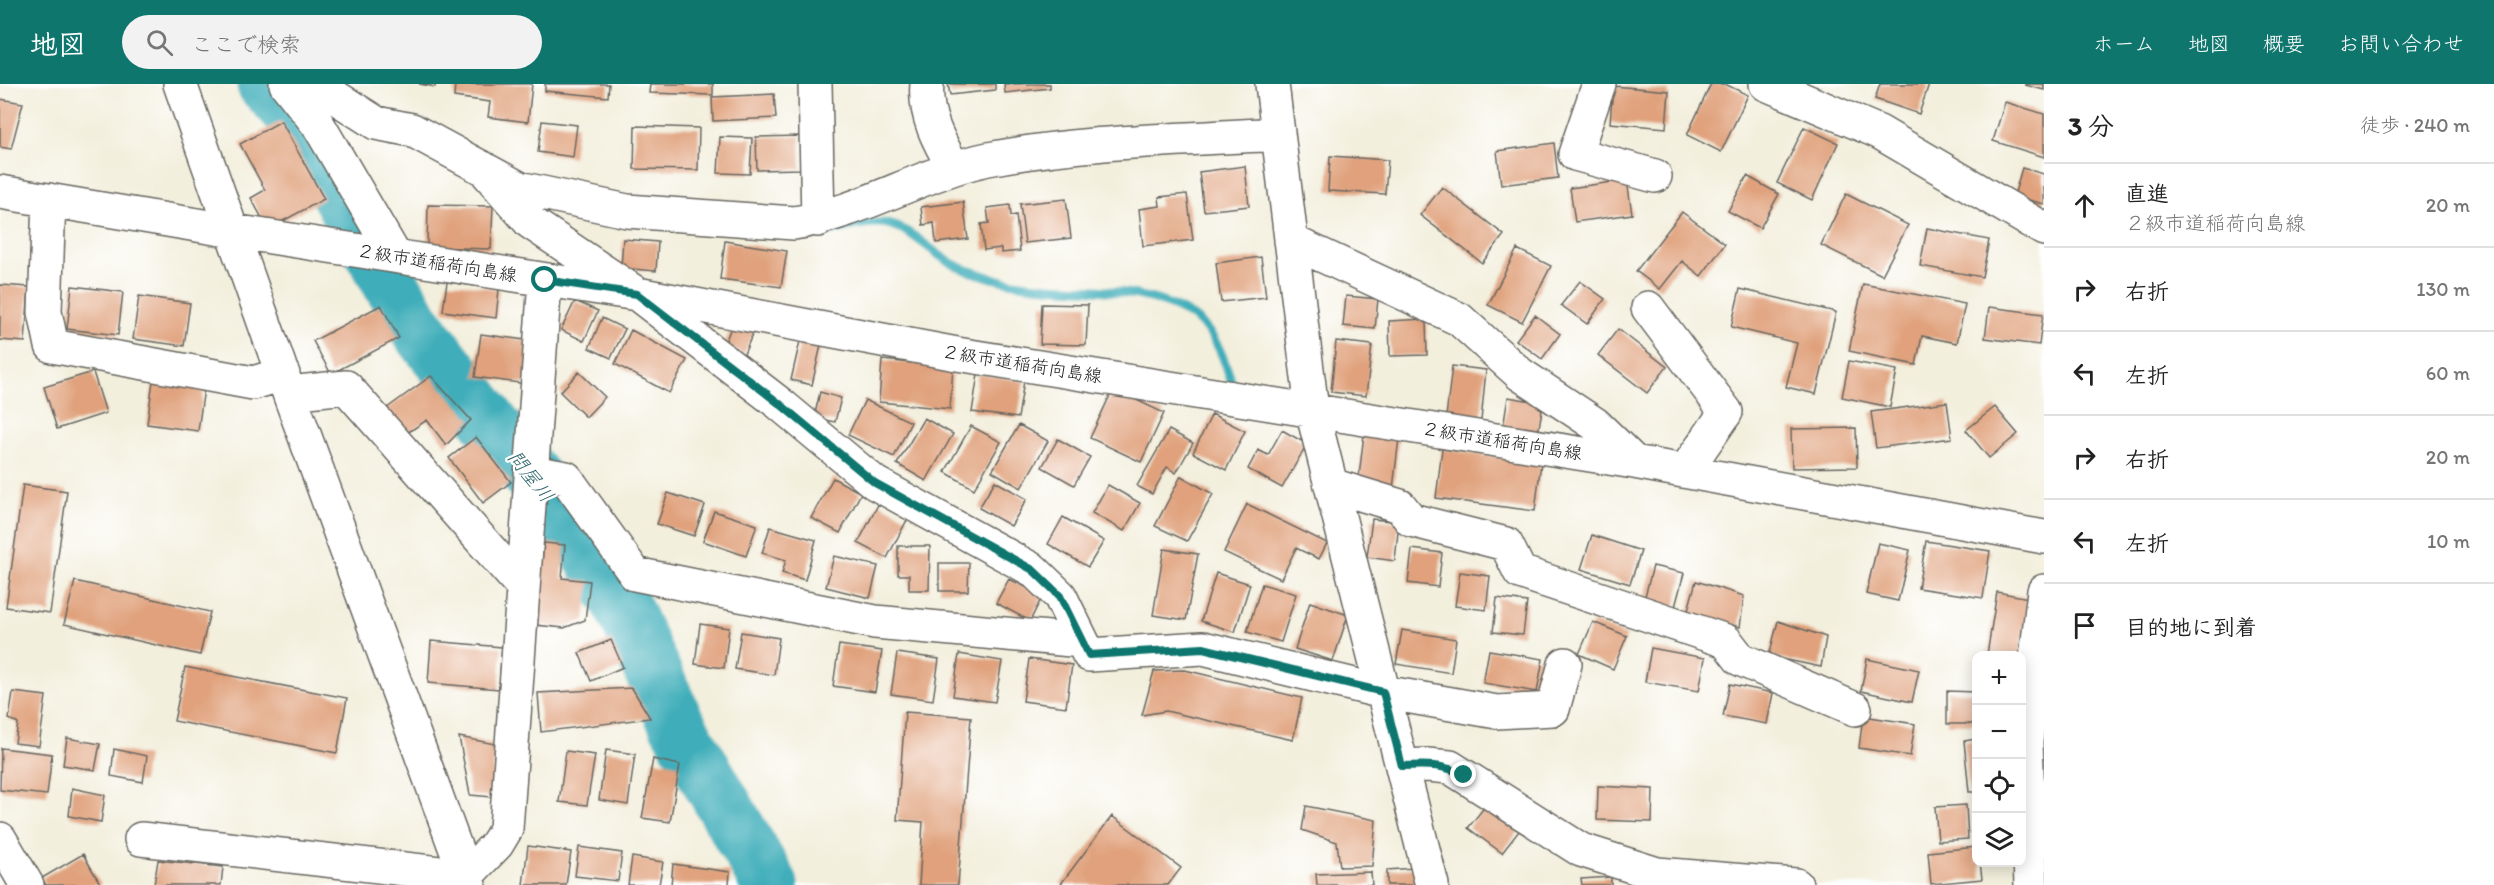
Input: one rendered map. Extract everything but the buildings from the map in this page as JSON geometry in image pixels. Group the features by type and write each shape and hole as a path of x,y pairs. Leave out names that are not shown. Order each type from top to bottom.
{"street":[{"path":"180,84 286,384 467,880"},
{"path":"286,84 319,126 395,256"},
{"path":"315,84 376,123 412,130 519,188 627,211 794,223 818,220 954,168 988,159 1080,146 1278,134"},
{"path":"815,84 818,220"},
{"path":"927,84 929,116 939,143 954,168"},
{"path":"1272,84 1312,410 1432,885"},
{"path":"1599,84 1575,154 1655,176"},
{"path":"1766,84 1879,132 2044,228"},
{"path":"483,168 530,222 637,294 780,404 875,483 1033,570 1060,596 1089,655 1203,648 1383,692 1497,711 1553,709 1565,664"},
{"name":"２級市道稲荷向島線","path":"0,192 637,294 957,354 1634,462 2044,537"},
{"path":"49,200 45,312 52,346 253,383 346,387 524,587"},
{"path":"1291,241 1460,319 1520,374 1595,424 1634,462"},
{"path":"467,880 497,844 506,829 545,280"},
{"path":"1648,308 1726,412 1685,471"},
{"path":"532,472 566,478 635,574 875,622 1082,641"},
{"path":"1331,485 1400,506 1411,520 1506,544 1520,572 1726,641 1740,659 1855,709"},
{"path":"2031,885 2026,742 2044,591"},
{"path":"1402,766 1450,767 1581,850 1657,874 1796,885"},
{"path":"0,839 27,885"},
{"path":"141,839 467,880"}],"waterway":[{"name":"問屋川","path":"265,84 293,114 413,322 585,546 621,603 676,722 770,885"},
{"path":"829,232 868,223 892,225 911,234 944,259 974,273 1021,284 1122,293 1170,304 1192,316 1208,331 1219,349 1234,390"}],"route":[{"path":"545,280 637,294 780,404 875,483 1033,570 1060,596 1089,655 1203,648 1383,692 1402,766 1450,767 1464,775"}]}
